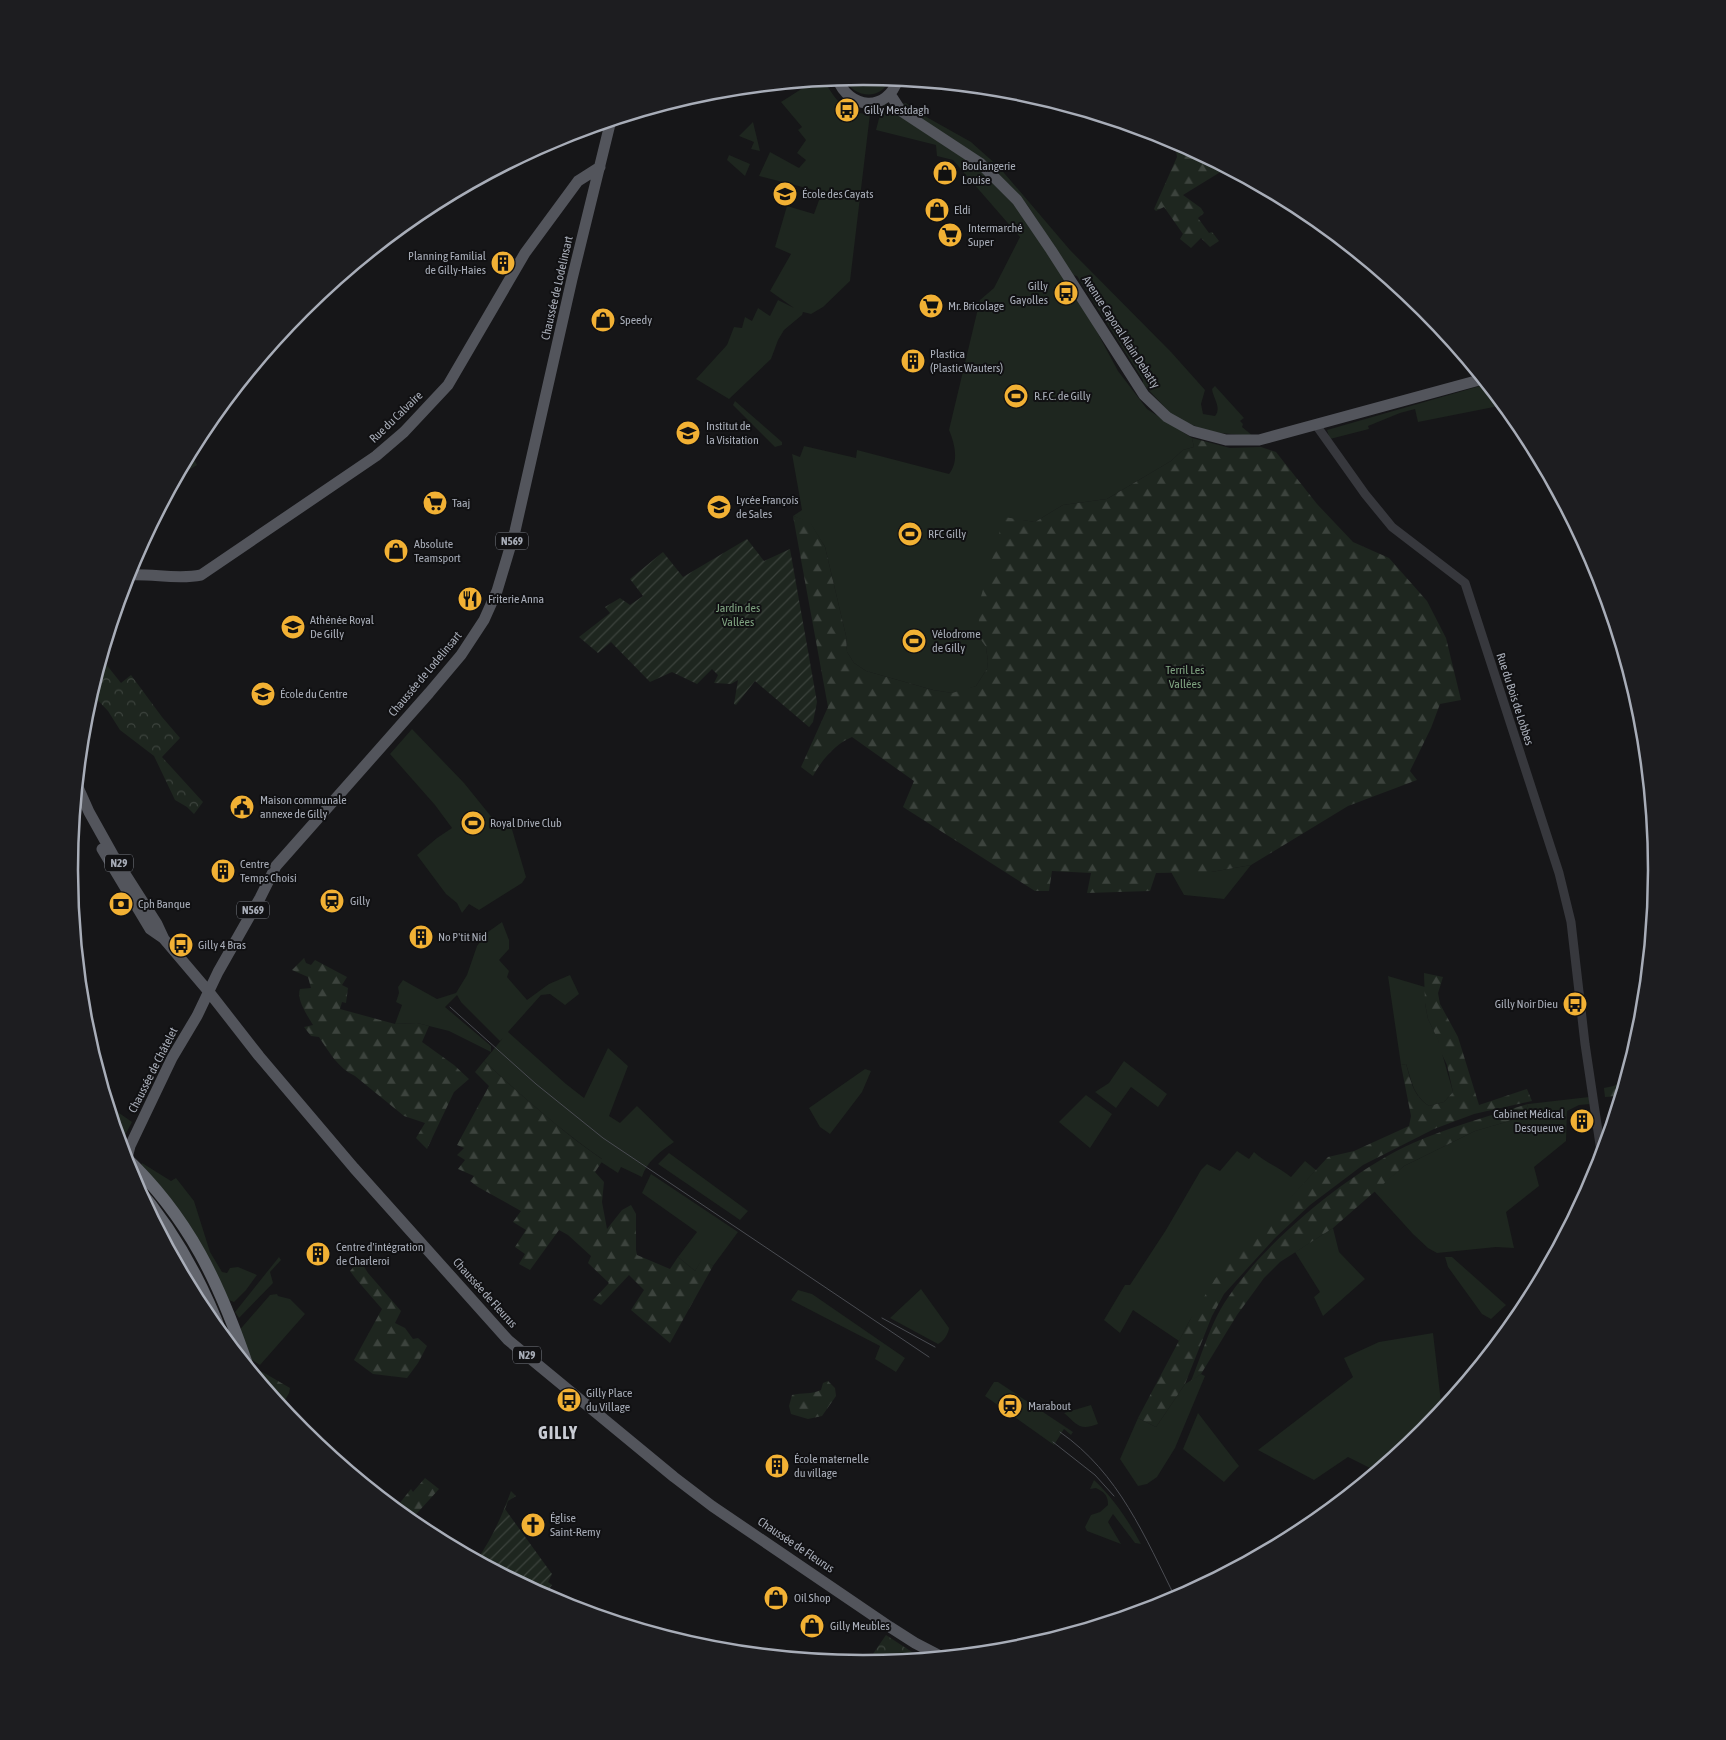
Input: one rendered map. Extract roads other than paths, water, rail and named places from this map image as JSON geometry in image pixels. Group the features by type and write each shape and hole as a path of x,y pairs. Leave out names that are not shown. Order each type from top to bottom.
{"highway":[{"path":"135,1165 171,1207 208,1265 223,1298 242,1351"},
{"path":"155,1210 183,1250 210,1306"}],"main road":[{"path":"839,85 846,95 864,103 874,103 883,100 896,86"},
{"name":"Avenue Caporal Alain Debatty","path":"890,94 901,111 980,163 1017,200 1144,395 1167,416 1192,431 1226,440 1259,440 1477,381"},
{"name":"Chaussée de Lodelinsart","path":"209,992 276,866 429,693 461,655 484,620 497,590 515,531 572,280 609,127"},
{"name":"Rue du Calvaire","path":"135,575 162,575 185,578 201,576 376,456 397,438 448,384 526,253 578,180 600,167"},
{"name":"N29","path":"81,795 89,812 157,924 164,939"},
{"name":"N29","path":"80,809 110,865 150,929 164,939 209,992"},
{"name":"Chaussée de Châtelet","path":"129,1149 172,1058 209,992"},
{"name":"Chaussée de Fleurus","path":"209,992 259,1056 354,1168 508,1340 712,1506 915,1643 934,1652"},
{"name":"Chaussée de Fleurus","path":"915,1643 926,1653"}],"street":[{"name":"Rue du Bois de Lobbes","path":"1316,425 1365,494 1392,526 1465,583 1559,872 1571,922 1584,1037 1600,1142"}],"tram line":[{"path":"450,1007 536,1084 603,1138 929,1357"},
{"path":"882,1318 935,1347"},
{"path":"1060,1432 1081,1448 1114,1487 1141,1530 1172,1592"},
{"path":"1053,1442 1095,1475 1114,1496"}],"place":[{"name":"Gilly Mestdagh","path":"847,110"},
{"name":"Boulangerie Louise","path":"945,173"},
{"name":"École des Cayats","path":"785,194"},
{"name":"Eldi","path":"937,210"},
{"name":"Intermarché Super","path":"950,235"},
{"name":"Planning Familial de Gilly-Haies","path":"503,263"},
{"name":"Gilly Gayolles","path":"1066,293"},
{"name":"Mr. Bricolage","path":"931,306"},
{"name":"Speedy","path":"603,320"},
{"name":"Plastica (Plastic Wauters)","path":"913,361"},
{"name":"R.F.C. de Gilly","path":"1016,396"},
{"name":"Institut de la Visitation","path":"688,433"},
{"name":"Taaj","path":"435,503"},
{"name":"Lycée François de Sales","path":"719,507"},
{"name":"RFC Gilly","path":"910,534"},
{"name":"Absolute Teamsport","path":"396,551"},
{"name":"Friterie Anna","path":"470,599"},
{"name":"Athénée Royal De Gilly","path":"293,627"},
{"name":"Vélodrome de Gilly","path":"914,641"},
{"name":"École du Centre","path":"263,694"},
{"name":"Maison communale annexe de Gilly","path":"242,807"},
{"name":"Royal Drive Club","path":"473,823"},
{"name":"Centre Temps Choisi","path":"223,871"},
{"name":"Gilly","path":"332,901"},
{"name":"Cph Banque","path":"121,904"},
{"name":"No P'tit Nid","path":"421,937"},
{"name":"Gilly 4 Bras","path":"181,945"},
{"name":"Gilly Noir Dieu","path":"1575,1004"},
{"name":"Cabinet Médical Desqueuve","path":"1582,1121"},
{"name":"Centre d'intégration de Charleroi","path":"318,1254"},
{"name":"Gilly Place du Village","path":"569,1400"},
{"name":"Marabout","path":"1010,1406"},
{"name":"École maternelle du village","path":"777,1466"},
{"name":"Église Saint-Remy","path":"533,1525"},
{"name":"Oil Shop","path":"776,1598"},
{"name":"Gilly Meubles","path":"812,1626"}],"district":[{"name":"GILLY","path":"558,1432"}],"park label":[{"name":"Jardin des Vallées","path":"738,615"},
{"name":"Terril Les Vallées","path":"1185,677"}]}
